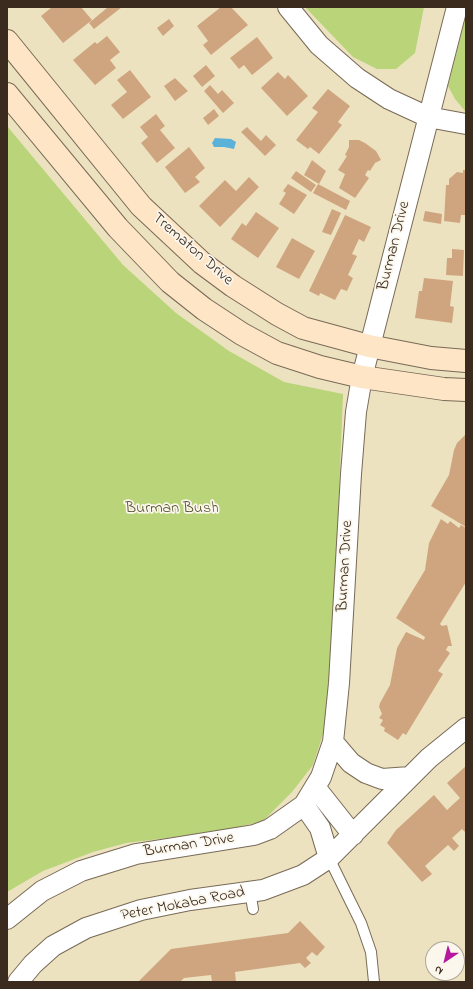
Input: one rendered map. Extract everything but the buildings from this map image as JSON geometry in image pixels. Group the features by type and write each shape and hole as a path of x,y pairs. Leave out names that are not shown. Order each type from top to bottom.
{"street":[{"path":"288,7 318,44 357,78 390,99 428,117 466,124"},
{"name":"Burman Drive","path":"7,919 42,891 81,871 136,854 254,836 270,829 304,805 316,787 328,760 333,742 339,683 351,474 356,412 362,377 457,7"},
{"name":"Trematon Drive","path":"7,42 141,206 202,263 233,286 276,314 303,328 369,346 431,358 466,361"},
{"path":"7,94 118,228 170,282 204,309 242,334 289,357 320,367 362,377 444,389 466,390"},
{"path":"118,228 141,206"},
{"name":"Peter Mokaba Road","path":"18,982 32,964 53,946 86,928 141,910 190,900 252,900 263,890 286,883 303,875 329,858 430,758 466,728"},
{"path":"333,742 351,763 366,773 382,779 410,777"},
{"path":"316,787 353,835"},
{"path":"304,805 320,828 329,858"}],"lane":[{"path":"329,858 360,923 371,952 374,982"}],"green space":[{"path":"305,7 424,7 415,53 396,69 377,69 353,57"},
{"path":"466,15 466,112 455,99 448,86"},
{"name":"Burman Bush","path":"7,126 123,265 176,313 229,351 284,382 343,394 332,666 325,728 313,765 292,792 263,821 217,832 126,843 93,852 43,871 7,892"}],"water":[{"path":"215,138 231,139 236,142 234,149 214,147 212,143"}]}
